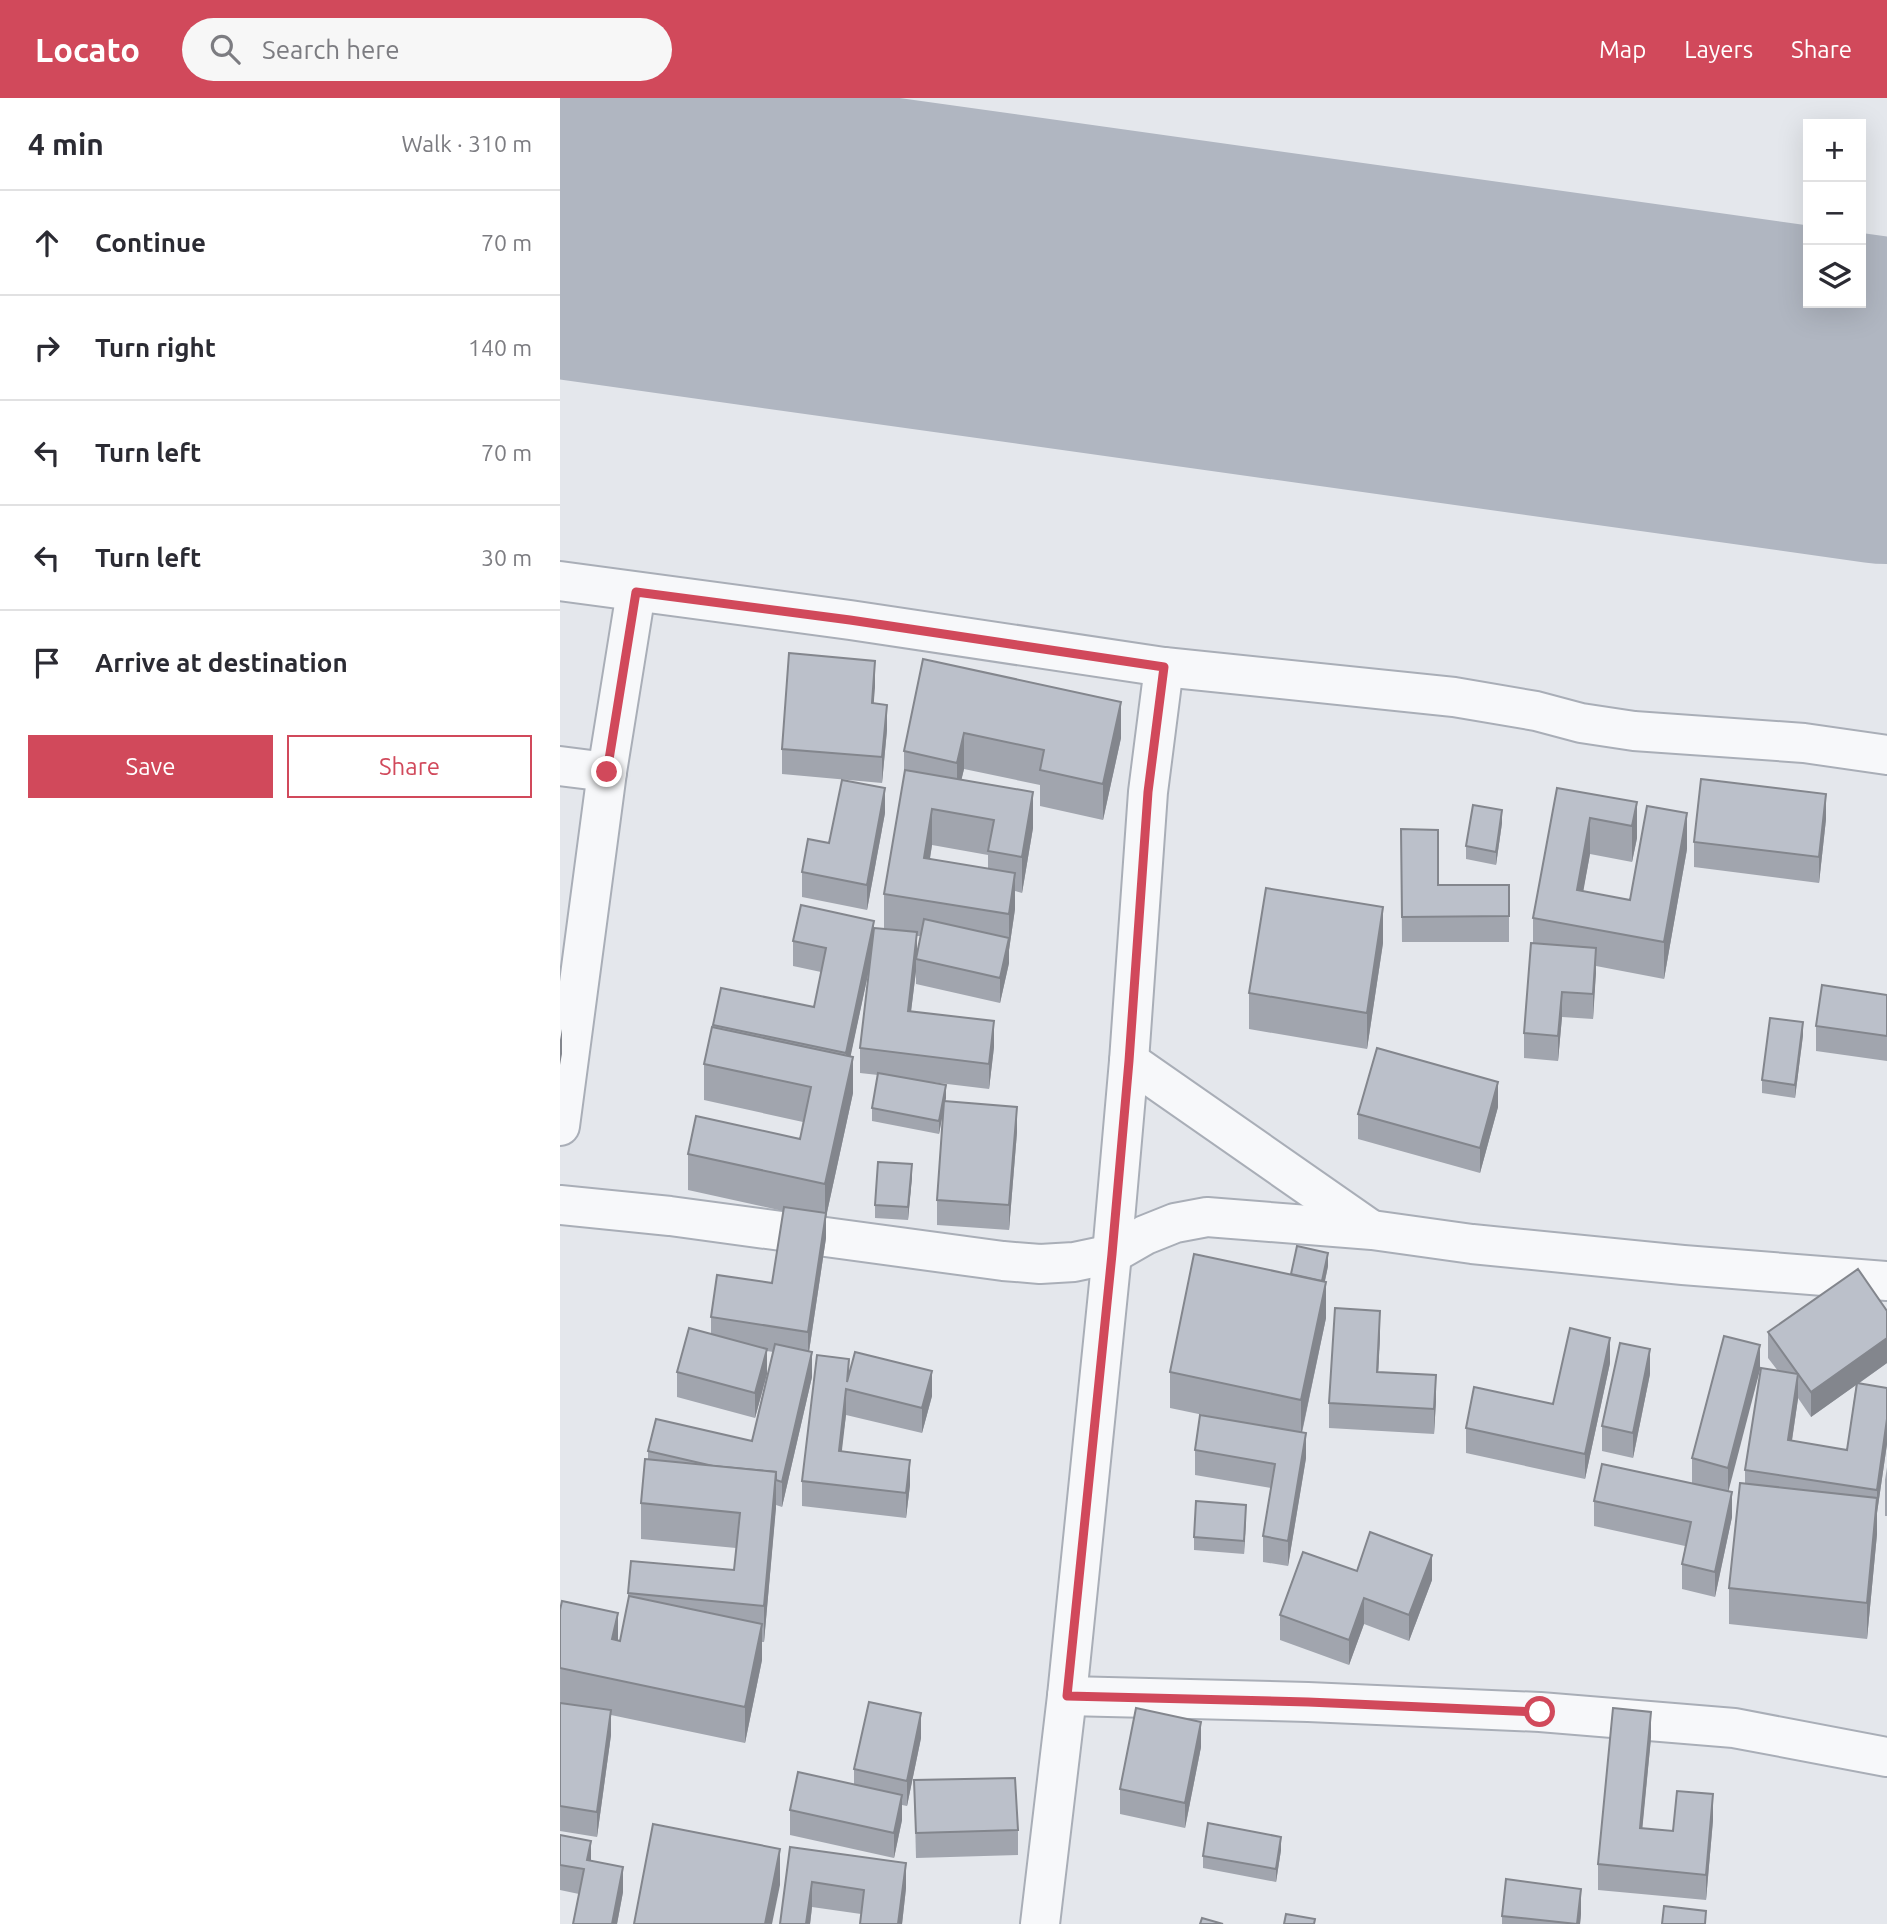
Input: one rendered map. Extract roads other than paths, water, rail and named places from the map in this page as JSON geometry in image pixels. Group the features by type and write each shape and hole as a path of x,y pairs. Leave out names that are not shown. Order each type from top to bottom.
{"street":[{"path":"560,581 863,622 1164,667 1454,697 1634,731 1804,743 1887,755"},
{"path":"560,1126 607,772 636,592"},
{"path":"1041,1924 1112,1254 1147,806 1164,667"},
{"path":"560,766 607,772"},
{"path":"1129,1061 1372,1230"},
{"path":"560,1205 683,1218 1040,1264 1063,1263 1112,1254 1145,1234 1175,1223 1207,1217 1372,1230 1472,1244 1683,1265 1887,1280"},
{"path":"1067,1696 1308,1702 1540,1712 1734,1727 1887,1757"}]}
